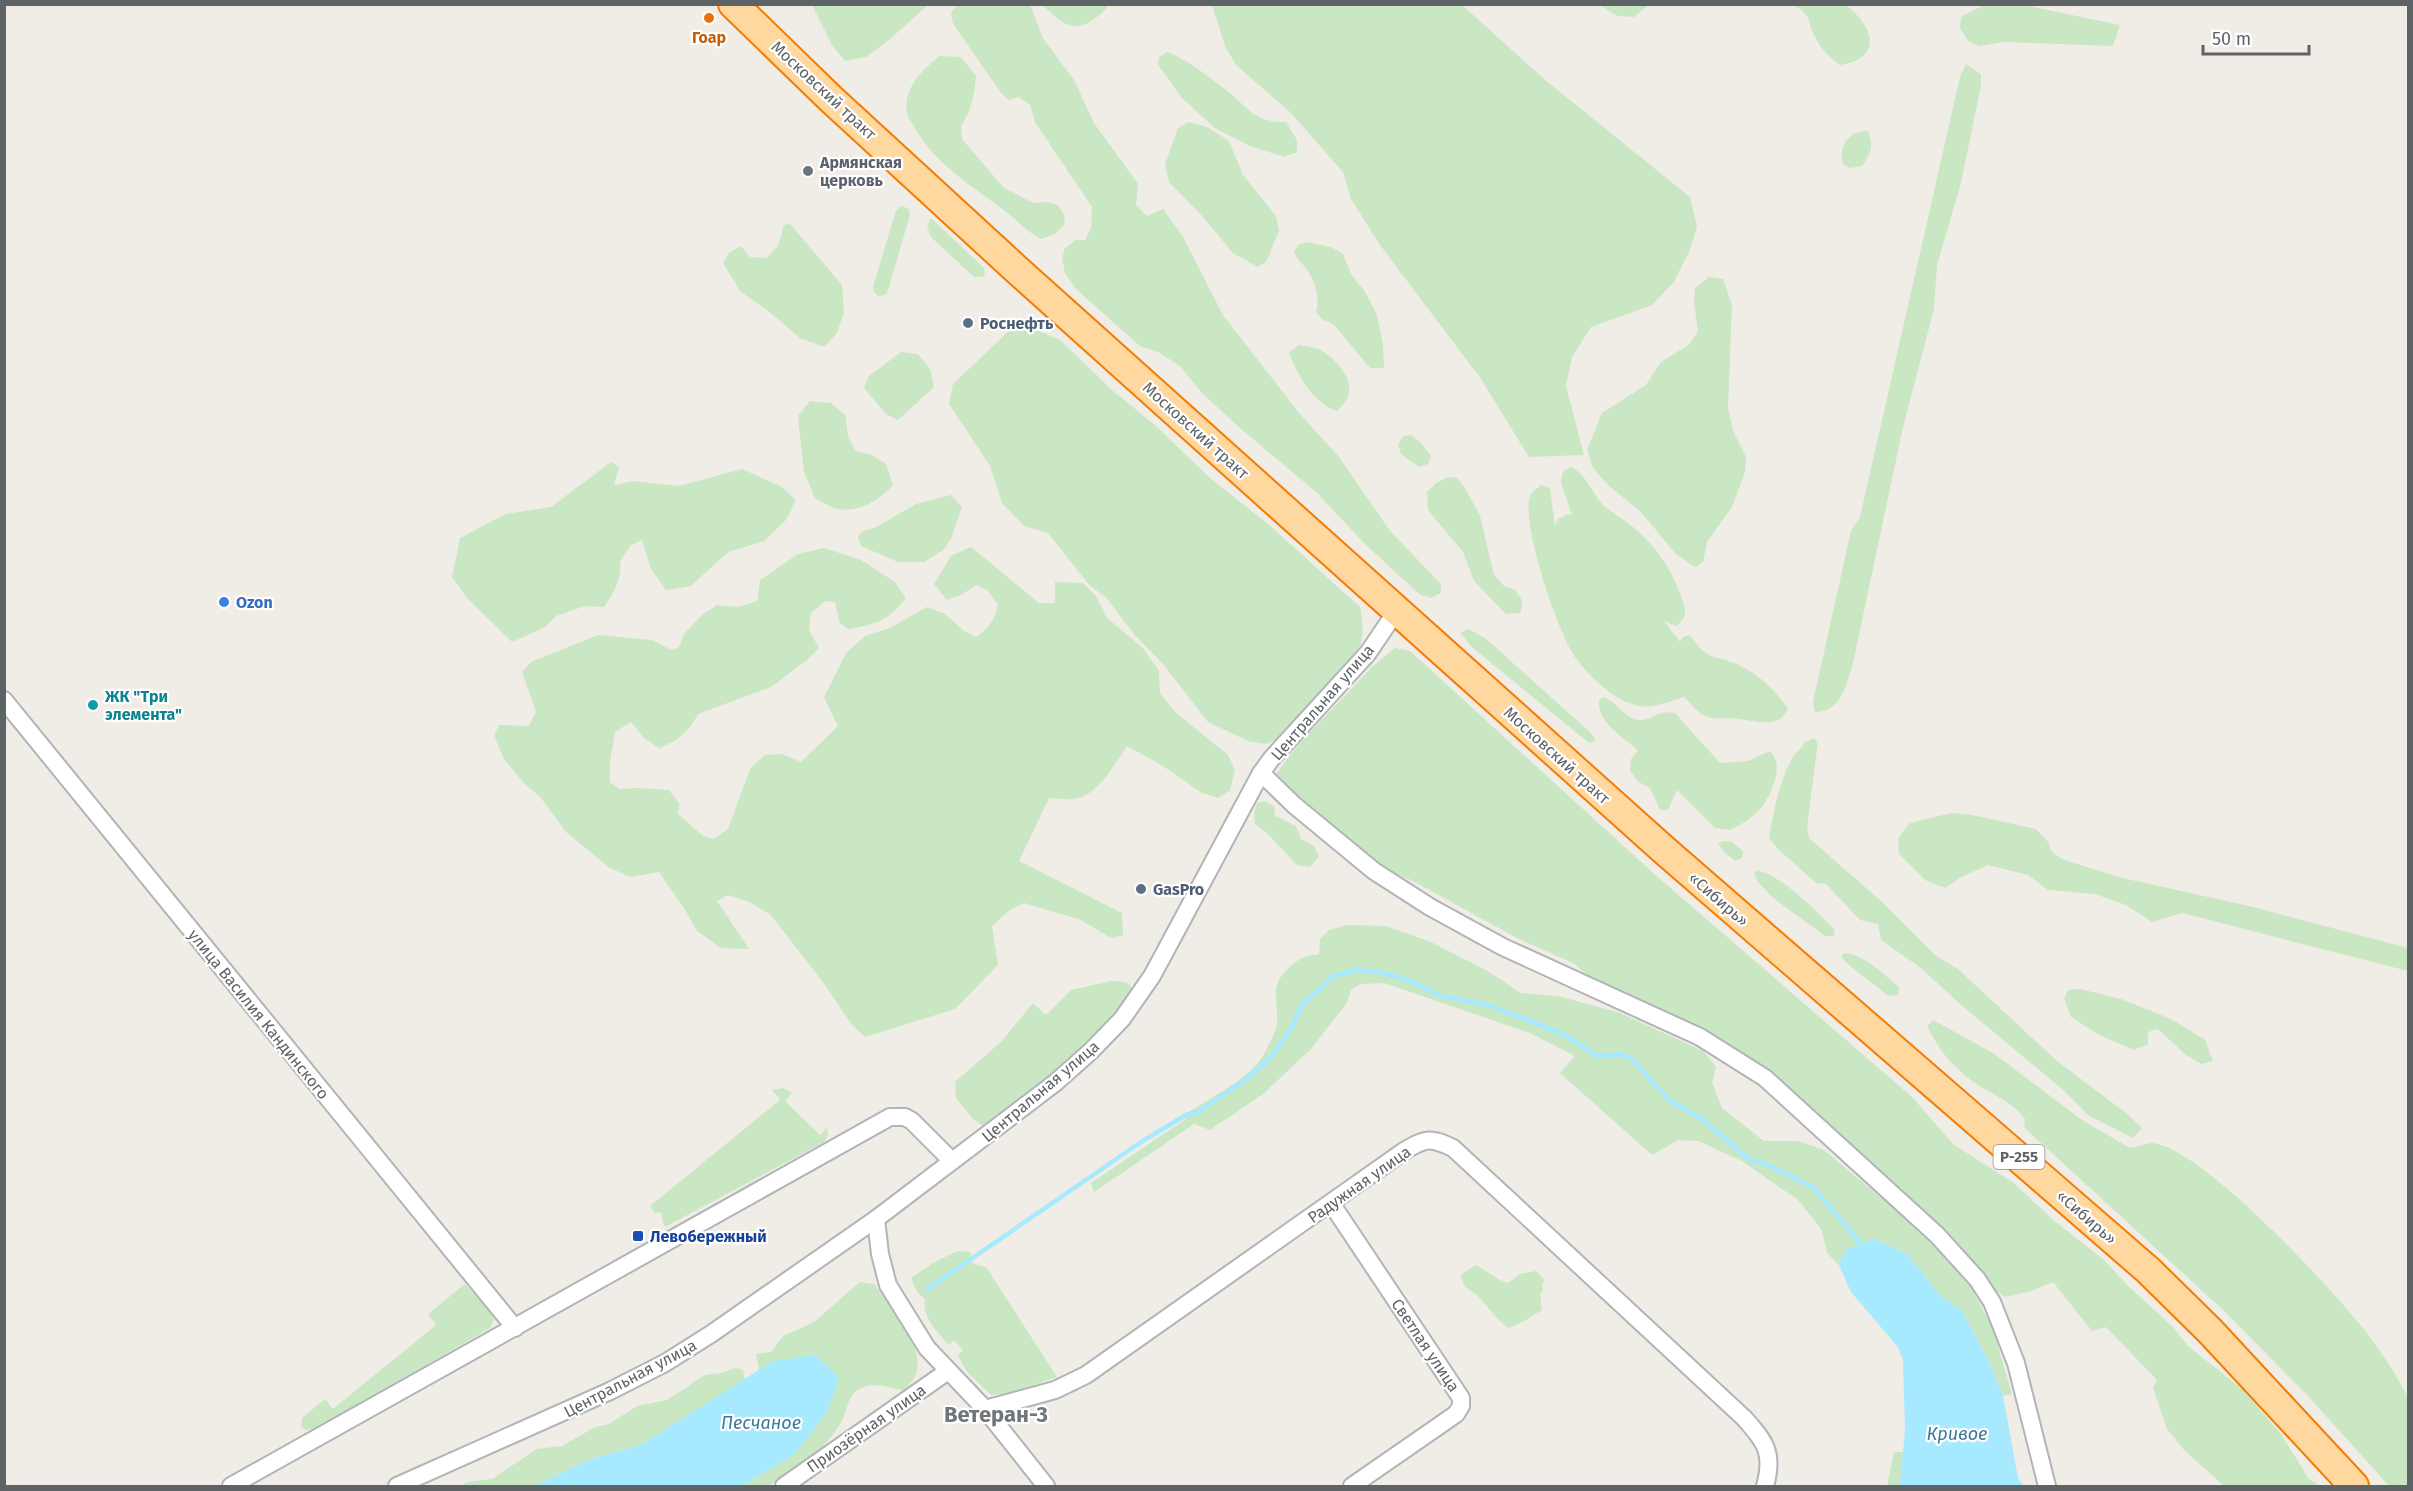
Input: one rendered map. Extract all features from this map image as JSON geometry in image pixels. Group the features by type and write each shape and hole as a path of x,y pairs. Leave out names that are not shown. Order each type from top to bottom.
{"highway":[{"name":"Московский тракт","path":"733,4 831,99 1007,261 1664,850"},
{"name":"«Сибирь»","path":"1664,850 2148,1270 2210,1331 2354,1486"}],"street":[{"name":"Центральная улица","path":"397,1486 580,1405 665,1363 746,1311 802,1269 876,1219 1055,1083 1122,1019 1168,949 1261,773 1368,653 1397,610"},
{"name":"улица Василия Кандинского","path":"4,700 515,1328"},
{"path":"1261,773 1294,805 1374,871 1430,907 1503,947 1700,1037 1765,1078 1938,1235 1977,1279 1992,1302 2016,1363 2047,1486"},
{"path":"231,1486 883,1121 897,1116 912,1121 952,1161"},
{"name":"Радужная улица","path":"985,1409 1055,1390 1086,1375 1423,1139 1436,1140 1453,1148 1754,1429 1767,1448 1769,1457 1769,1472 1765,1486"},
{"name":"Светлая улица","path":"1331,1203 1461,1398 1461,1406 1455,1414 1352,1486"},
{"path":"876,1219 880,1254 888,1285 927,1348 985,1409 1046,1486"},
{"name":"Приозёрная улица","path":"783,1486 948,1371"}],"green space":[{"path":"1834,4 1849,7 1867,29 1870,37 1868,50 1857,60 1840,65 1820,46 1803,11 1792,5"},
{"path":"1986,4 2023,5 2120,25 2113,46 2004,42 1980,46 1968,41 1960,28 1961,17"},
{"path":"812,5 928,5 866,57 845,61 832,45"},
{"path":"957,5 1030,5 1043,38 1074,80 1094,123 1138,184 1136,205 1147,216 1163,209 1183,237 1223,315 1299,413 1339,457 1390,531 1441,584 1441,593 1431,598 1419,594 1365,544 1316,492 1202,393 1180,366 1158,352 1140,346 1076,289 1065,273 1062,258 1065,248 1076,240 1085,240 1091,228 1092,207 1035,122 1030,105 1019,97 1009,100 1002,94 953,24 951,13"},
{"path":"1043,5 1107,5 1107,8 1089,22 1074,26 1059,20"},
{"path":"1212,5 1462,5 1545,80 1690,197 1697,227 1689,252 1673,283 1652,305 1591,327 1572,357 1566,386 1584,455 1529,457 1481,379 1380,245 1351,199 1343,172 1290,112 1236,65 1225,46"},
{"path":"1599,5 1649,5 1634,17 1618,16"},
{"path":"1167,52 1183,59 1205,74 1258,117 1286,122 1297,140 1297,152 1284,157 1250,146 1216,129 1182,98 1158,65 1159,57"},
{"path":"940,56 961,57 976,76 972,102 961,126 962,139 1003,187 1033,203 1047,202 1058,205 1064,215 1065,224 1055,234 1041,239 1027,230 944,164 933,153 911,122 907,114 907,103 911,87 921,73"},
{"path":"1966,64 1981,74 1981,85 1961,183 1937,265 1934,309 1903,427 1853,663 1845,688 1837,702 1824,711 1815,712 1813,702 1851,531 1860,517 1960,77"},
{"path":"1188,122 1207,127 1229,141 1243,175 1276,216 1279,231 1266,262 1258,267 1233,253 1203,217 1169,182 1165,164 1178,128"},
{"path":"1868,131 1871,150 1868,158 1862,166 1849,168 1842,163 1844,144 1850,136"},
{"path":"902,206 909,209 910,215 888,290 885,295 878,296 873,287 896,210"},
{"path":"931,218 984,268 983,277 974,277 931,237 927,226"},
{"path":"790,224 842,285 844,312 837,333 824,347 800,338 741,292 723,263 729,253 741,246 750,257 766,258 778,246 784,225"},
{"path":"1307,242 1331,247 1343,254 1351,274 1365,292 1377,315 1383,345 1384,368 1370,368 1334,325 1322,319 1316,312 1318,302 1315,286 1308,271 1294,252 1298,245"},
{"path":"1709,277 1723,279 1732,305 1728,408 1733,431 1746,457 1745,472 1732,507 1707,542 1703,562 1695,567 1676,554 1640,511 1608,485 1593,468 1587,450 1602,413 1646,385 1661,362 1690,344 1698,331 1694,303 1695,288"},
{"path":"1011,329 1034,329 1060,340 1211,479 1268,524 1360,607 1362,635 1357,652 1275,740 1266,744 1248,741 1208,722 1163,664 1133,633 1106,597 1090,586 1048,533 1024,526 1002,503 990,466 949,404 953,384"},
{"path":"1299,345 1324,352 1342,370 1349,385 1349,392 1337,411 1321,402 1307,388 1297,371 1289,353"},
{"path":"901,352 918,354 930,369 934,387 898,420 887,415 864,388 869,376"},
{"path":"810,401 831,403 845,415 848,436 855,451 872,455 886,464 893,485 882,496 861,507 845,510 834,508 815,498 804,472 798,416"},
{"path":"1411,435 1431,456 1428,464 1419,467 1401,454 1398,445 1403,436"},
{"path":"611,462 619,467 614,485 633,481 679,486 742,469 782,487 796,500 786,520 764,541 728,552 691,586 666,590 651,569 642,540 631,545 620,561 620,574 616,586 604,607 585,606 556,616 545,627 512,642 467,598 452,577 460,538 506,514 551,507"},
{"path":"1571,467 1585,479 1603,505 1648,541 1667,565 1680,593 1685,615 1676,626 1664,621 1680,642 1683,637 1689,635 1706,653 1756,675 1776,693 1788,708 1784,715 1773,722 1709,717 1699,712 1684,697 1653,706 1635,705 1609,692 1581,664 1568,645 1542,576 1530,526 1529,507 1532,493 1541,485 1550,488 1555,526 1558,519 1567,514 1572,515 1561,483 1563,472"},
{"path":"1448,477 1457,478 1480,516 1494,575 1504,586 1515,590 1523,602 1520,613 1506,614 1474,581 1463,552 1428,510 1427,492 1436,483"},
{"path":"951,495 962,507 951,539 943,550 924,562 898,562 861,546 858,537 862,532 876,527 916,504"},
{"path":"971,547 1039,603 1055,603 1055,582 1083,583 1096,596 1107,618 1142,647 1159,671 1160,693 1176,713 1228,755 1235,770 1230,790 1218,798 1202,793 1163,766 1127,746 1111,770 1090,792 1073,799 1049,798 1019,861 1122,913 1123,935 1111,938 1081,920 1024,903 1011,909 992,926 998,965 955,1009 865,1037 852,1025 825,985 771,915 749,902 728,895 717,901 749,949 721,948 696,930 659,872 631,877 610,868 567,833 541,798 523,782 504,759 494,735 499,725 529,726 536,712 522,672 531,662 598,635 652,640 671,650 679,647 684,634 701,616 717,605 738,607 757,601 760,580 798,554 824,548 861,560 895,582 906,598 894,612 866,626 848,629 840,623 835,602 825,601 811,613 809,630 819,648 771,687 698,714 682,735 659,748 644,738 631,722 615,732 610,762 610,782 619,789 669,790 680,805 677,813 703,836 714,839 728,829 750,769 765,755 782,754 801,762 838,726 824,697 846,653 865,636 890,628 927,607 945,614 964,631 976,637 988,627 998,605 988,591 976,585 963,594 947,600 934,584 951,556"},
{"path":"1468,629 1485,638 1590,732 1596,741 1589,743 1473,648 1460,633"},
{"path":"1395,648 1410,651 1652,872 1912,1097 1954,1145 2014,1183 2052,1219 2104,1260 2128,1286 2173,1327 2188,1346 2242,1389 2281,1434 2309,1479 2320,1486 2224,1486 2184,1450 2167,1429 2153,1388 2157,1380 2106,1327 2092,1331 2053,1282 2032,1291 2005,1297 1990,1287 1740,1062 1592,979 1573,963 1517,938 1411,880 1374,865 1273,778 1297,746 1372,667"},
{"path":"1602,697 1633,719 1644,720 1664,713 1675,713 1720,763 1748,761 1770,751 1775,757 1776,773 1763,806 1752,817 1730,830 1715,828 1677,790 1668,810 1660,810 1650,788 1637,781 1630,770 1631,759 1638,750 1618,735 1602,716 1599,701"},
{"path":"1814,738 1818,742 1807,827 1809,838 1881,901 1936,956 1958,969 2057,1061 2126,1113 2142,1128 2133,1138 2089,1116 2063,1090 1960,1004 1921,968 1881,940 1878,924 1860,920 1826,884 1816,883 1769,838 1778,796 1788,766 1804,743"},
{"path":"1264,801 1274,806 1275,816 1296,826 1301,839 1314,846 1319,856 1310,867 1297,865 1266,832 1255,824 1254,813 1257,803"},
{"path":"1951,813 1972,815 2036,829 2049,843 2051,851 2062,859 2118,877 2253,907 2408,948 2408,971 2182,913 2152,922 2126,905 2095,894 2048,890 2028,875 1988,865 1961,877 1945,888 1925,880 1899,854 1898,838 1910,823"},
{"path":"1723,841 1732,842 1743,851 1742,858 1735,861 1723,851 1718,844"},
{"path":"1757,870 1768,874 1799,895 1835,930 1834,936 1825,936 1772,897 1754,874"},
{"path":"1348,925 1386,926 1431,942 1486,970 1521,993 1558,996 1620,1013 1703,1051 1716,1067 1712,1083 1722,1108 1764,1141 1798,1141 1824,1150 1898,1212 1940,1252 1971,1287 1993,1329 2012,1394 2003,1396 1988,1360 1962,1311 1940,1295 1907,1254 1874,1239 1845,1250 1839,1265 1827,1253 1822,1230 1798,1200 1742,1161 1698,1141 1678,1140 1652,1155 1560,1073 1575,1056 1530,1033 1384,983 1360,984 1351,990 1346,1004 1311,1049 1263,1094 1210,1130 1194,1124 1094,1192 1091,1183 1186,1119 1190,1111 1229,1087 1254,1067 1265,1052 1275,1030 1277,1023 1276,990 1281,977 1298,960 1319,955 1320,939 1329,930"},
{"path":"1845,953 1860,957 1880,971 1899,987 1898,995 1888,996 1857,972 1841,956"},
{"path":"1111,981 1127,983 1134,991 1088,1042 1023,1100 986,1128 973,1119 956,1098 955,1082 1001,1042 1033,1003 1046,1015 1071,990"},
{"path":"2080,989 2121,999 2171,1019 2205,1040 2213,1061 2202,1064 2186,1055 2158,1029 2148,1032 2148,1044 2134,1050 2099,1035 2071,1017 2064,999 2068,990"},
{"path":"1933,1020 1993,1053 2082,1120 2130,1148 2152,1143 2174,1150 2201,1168 2263,1221 2346,1307 2375,1343 2407,1396 2410,1439 2408,1486 2389,1486 2309,1397 2223,1310 2024,1127 2025,1119 2019,1112 1968,1078 1955,1066 1927,1026"},
{"path":"783,1088 792,1093 785,1101 820,1135 827,1127 828,1135 824,1142 665,1227 662,1213 654,1212 650,1206 780,1100 772,1090"},
{"path":"957,1251 970,1252 973,1264 986,1267 1057,1377 1010,1393 991,1395 966,1371 958,1355 963,1350 954,1340 949,1345 940,1336 928,1318 924,1306 925,1300 917,1292 911,1278"},
{"path":"1475,1265 1508,1283 1520,1274 1536,1271 1545,1281 1540,1294 1542,1310 1509,1328 1472,1291 1465,1287 1460,1276"},
{"path":"860,1282 874,1284 905,1327 916,1353 918,1365 914,1378 904,1391 872,1385 860,1388 851,1398 836,1431 820,1450 780,1480 766,1486 742,1486 795,1454 773,1361 759,1371 756,1354 771,1352 783,1336 814,1322"},
{"path":"465,1284 490,1311 494,1320 490,1328 316,1429 306,1430 301,1427 302,1418 325,1399 333,1409 436,1325 428,1314"},
{"path":"735,1368 743,1370 745,1380 639,1446 593,1458 534,1486 460,1486 467,1482 492,1479 537,1449 562,1446 595,1427 609,1424 637,1406 667,1400 705,1375"},
{"path":"1894,1452 1903,1452 1901,1483 1900,1486 1887,1486"}],"water":[{"name":"Кривое","path":"1874,1239 1907,1254 1940,1295 1962,1311 1988,1360 2003,1396 2018,1478 2024,1486 1900,1486 1905,1430 1903,1359 1897,1346 1851,1292 1839,1265 1845,1250"},
{"name":"Песчаное","path":"815,1355 839,1378 827,1412 795,1454 742,1486 534,1486 593,1458 639,1446 773,1361"}],"waterway":[{"path":"926,1290 1141,1142 1186,1115 1201,1110 1248,1078 1270,1058 1280,1045 1291,1029 1302,1005 1334,976 1356,970 1380,972 1408,980 1438,995 1491,1006 1561,1033 1598,1056 1621,1054 1632,1059 1670,1101 1701,1118 1751,1161 1764,1163 1813,1187 1861,1244"}],"place":[{"name":"Гоар","path":"709,18"},
{"name":"Армянская церковь","path":"808,171"},
{"name":"Роснефть","path":"968,323"},
{"name":"Ozon","path":"224,602"},
{"name":"ЖК \"Три элемента\"","path":"93,705"},
{"name":"GasPro","path":"1141,889"},
{"name":"Левобережный","path":"638,1236"}],"district":[{"name":"Ветеран-3","path":"996,1414"}]}
